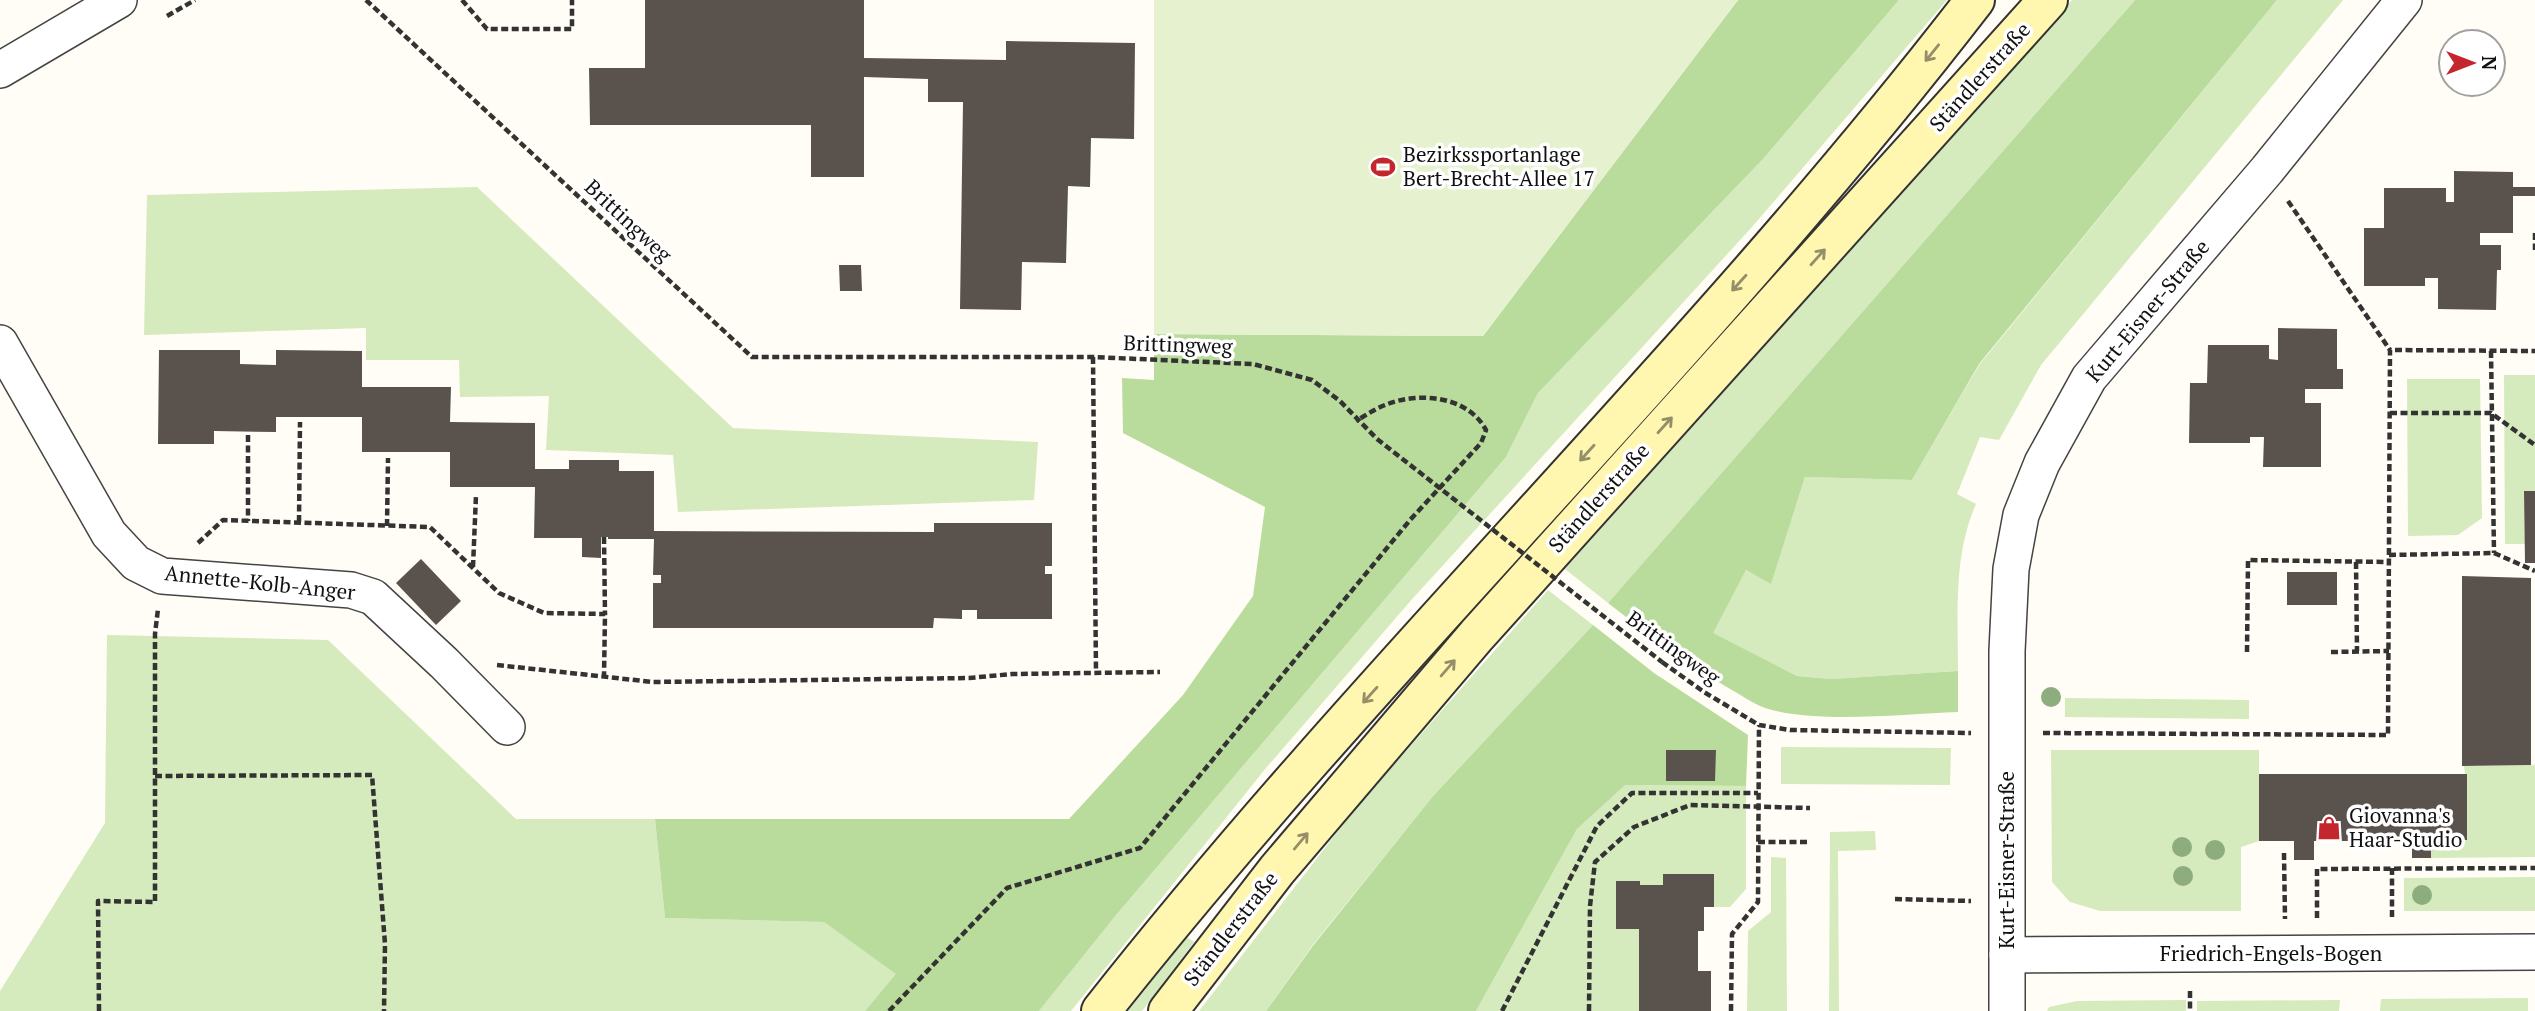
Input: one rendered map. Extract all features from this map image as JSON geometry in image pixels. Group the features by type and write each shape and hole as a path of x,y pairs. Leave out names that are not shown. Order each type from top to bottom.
{"main road":[{"name":"Ständlerstraße","path":"1101,1011 1158,939 1295,779 1786,231 1975,0"},
{"name":"Ständlerstraße","path":"1168,1011 1277,870 1477,635 2048,0"}],"street":[{"path":"0,70 119,0"},
{"name":"Kurt-Eisner-Straße","path":"2007,1011 2007,651 2011,569 2021,515 2042,463 2089,378 2267,170 2404,0"},
{"name":"Annette-Kolb-Anger","path":"0,344 109,534 136,563 162,576 351,590 373,597 507,727"},
{"name":"Friedrich-Engels-Bogen","path":"2007,955 2535,952"}],"path":[{"path":"167,16 195,0"},
{"name":"Brittingweg","path":"366,0 752,357 1093,357 1254,364 1312,380 1340,401 1356,421 1377,439 1662,662 1759,725 1790,730 2388,735 2389,651"},
{"path":"462,0 487,29 572,29 572,0"},
{"path":"2267,170 2390,350 2389,651 2331,652"},
{"path":"2535,233 2535,250"},
{"path":"2390,350 2535,351"},
{"path":"2491,351 2494,553"},
{"path":"1093,357 1096,672"},
{"path":"889,1011 1007,888 1140,848 1410,520 1481,443 1486,430 1479,418 1458,404 1429,396 1387,404 1356,421"},
{"path":"2390,413 2491,413 2535,445"},
{"path":"299,523 300,422"},
{"path":"248,435 248,521"},
{"path":"387,526 388,458"},
{"path":"473,569 476,495"},
{"path":"99,1011 99,901 155,902 155,634 162,576 223,520 430,527 499,593 544,613 605,614"},
{"path":"604,537 604,677"},
{"path":"2389,555 2494,553 2535,571"},
{"path":"2248,652 2248,560 2389,562"},
{"path":"2357,562 2357,651"},
{"path":"444,663 473,662 653,682 969,678 1012,674 1160,672"},
{"path":"1731,1011 1732,934 1758,902 1759,725"},
{"path":"155,776 372,775 385,944 384,1011"},
{"path":"1502,1011 1597,826 1633,793 1758,793"},
{"path":"1590,1011 1590,906 1595,862 1634,827 1690,805 1810,808"},
{"path":"1758,842 1810,842"},
{"path":"2284,853 2284,887"},
{"path":"2392,868 2392,953"},
{"path":"2318,954 2318,869 2535,868"},
{"path":"1895,899 2007,901"},
{"path":"2190,995 2190,1011"}],"green space":[{"name":"Bezirkssportanlage Bert-Brecht-Allee 17","path":"1154,0 1738,0 1483,336 1154,334"},
{"path":"1738,0 1899,0 1763,159 1538,393 1506,457 1117,914 1039,1011 865,1011 896,974 824,922 665,918 655,819 1069,819 1183,695 1253,596 1265,507 1123,433 1122,378 1154,380 1154,334 1483,336"},
{"path":"1899,0 1947,0 1752,227 1414,597 1266,768 1071,1011 1039,1011 1117,914 1506,457 1538,393 1763,159"},
{"path":"2072,0 2135,0 1608,603 1565,569 2026,55"},
{"path":"2135,0 2277,0 1979,364 1912,480 1805,477 1771,584 1746,570 1713,633 1797,676 1831,679 1958,671 1958,712 1839,717 1793,714 1766,708 1748,700 1694,666 1608,603"},
{"path":"2277,0 2343,0 2041,365 1999,440 1980,437 1957,494 1976,504 1963,544 1960,565 1958,671 1831,679 1797,676 1712,633 1746,570 1771,583 1805,477 1912,480 1979,365"},
{"path":"477,187 733,428 1038,442 1034,500 678,512 673,455 546,450 549,396 460,397 459,360 366,360 366,328 144,335 147,195"},
{"path":"2504,375 2535,375 2535,491 2524,491 2525,544 2505,544"},
{"path":"2407,379 2480,379 2482,518 2458,535 2408,536"},
{"path":"1548,590 1593,625 1433,796 1312,946 1266,1011 1199,1011 1355,809"},
{"path":"1593,625 1654,673 1748,735 1746,786 1625,785 1577,829 1476,1011 1266,1011 1312,947 1433,796"},
{"path":"107,635 328,640 516,819 655,819 665,918 824,922 897,974 865,1011 0,1011 0,991 105,823"},
{"path":"2065,698 2249,700 2249,719 2065,717"},
{"path":"1781,747 1951,748 1950,785 1781,784"},
{"path":"2051,750 2259,750 2259,841 2241,847 2241,911 2100,911 2070,902 2052,882"},
{"path":"2535,765 2535,857 2431,858 2431,840 2467,840 2467,774 2464,766"},
{"path":"1624,785 1746,786 1746,889 1730,907 1714,907 1714,875 1663,885 1616,881 1616,929 1639,929 1639,1011 1476,1011 1577,829"},
{"path":"1875,831 1876,850 1838,851 1839,1011 1829,1011 1830,832"},
{"path":"1771,857 1786,858 1787,1011 1747,1011 1748,931 1771,912"},
{"path":"2535,877 2535,911 2404,911 2404,878"},
{"path":"1187,937 1194,942 1142,1011 1128,1011"},
{"path":"2528,998 2528,1011 2380,1011 2381,999"},
{"path":"2186,1000 2186,1011 2047,1011 2049,1007 2077,1001"},
{"path":"2340,1000 2339,1011 2197,1011 2197,1001"}],"building":[{"path":"645,0 864,0 864,58 1006,60 1006,41 1135,43 1134,139 1091,138 1090,187 1068,186 1066,263 1022,262 1021,310 960,309 963,102 928,102 928,79 864,77 864,177 811,177 811,125 590,125 589,68 645,68"},
{"path":"2454,171 2513,172 2513,187 2535,187 2535,196 2513,196 2513,233 2480,233 2480,245 2501,245 2496,310 2438,309 2438,278 2425,278 2425,286 2364,286 2364,228 2384,228 2384,188 2446,188 2446,202 2454,202"},
{"path":"839,265 861,265 862,291 840,291"},
{"path":"2278,328 2337,329 2337,369 2343,369 2343,389 2305,389 2305,403 2321,403 2321,467 2263,467 2264,437 2250,437 2250,443 2189,443 2190,383 2207,383 2208,345 2269,345 2269,359 2278,360"},
{"path":"159,350 240,350 240,364 276,365 276,350 362,351 362,387 451,387 450,422 535,423 535,469 569,469 569,460 619,460 619,471 654,471 654,531 934,532 934,523 1052,523 1052,566 1045,566 1045,574 1052,574 1052,619 977,619 977,610 962,610 962,619 934,618 933,628 653,628 653,583 661,583 661,575 653,575 654,539 601,537 601,558 582,557 582,538 534,538 535,487 450,487 450,452 362,452 362,417 276,417 276,432 214,431 214,444 158,444"},
{"path":"2524,491 2535,491 2535,563 2525,563"},
{"path":"421,559 461,601 436,625 396,583"},
{"path":"2287,572 2337,572 2337,605 2287,605"},
{"path":"2462,576 2531,578 2531,765 2462,766"},
{"path":"1666,750 1716,750 1715,781 1666,781"},
{"path":"2259,774 2467,774 2467,840 2431,840 2431,858 2412,858 2412,841 2314,841 2314,860 2294,860 2294,841 2259,841"},
{"path":"1663,874 1714,874 1714,907 1704,907 1704,931 1698,931 1698,971 1711,971 1711,1011 1639,1011 1639,929 1616,929 1616,881 1663,885"}],"place":[{"name":"Bezirkssportanlage Bert-Brecht-Allee 17","path":"1383,167"},
{"name":"Giovanna's Haar-Studio","path":"2329,828"}]}
